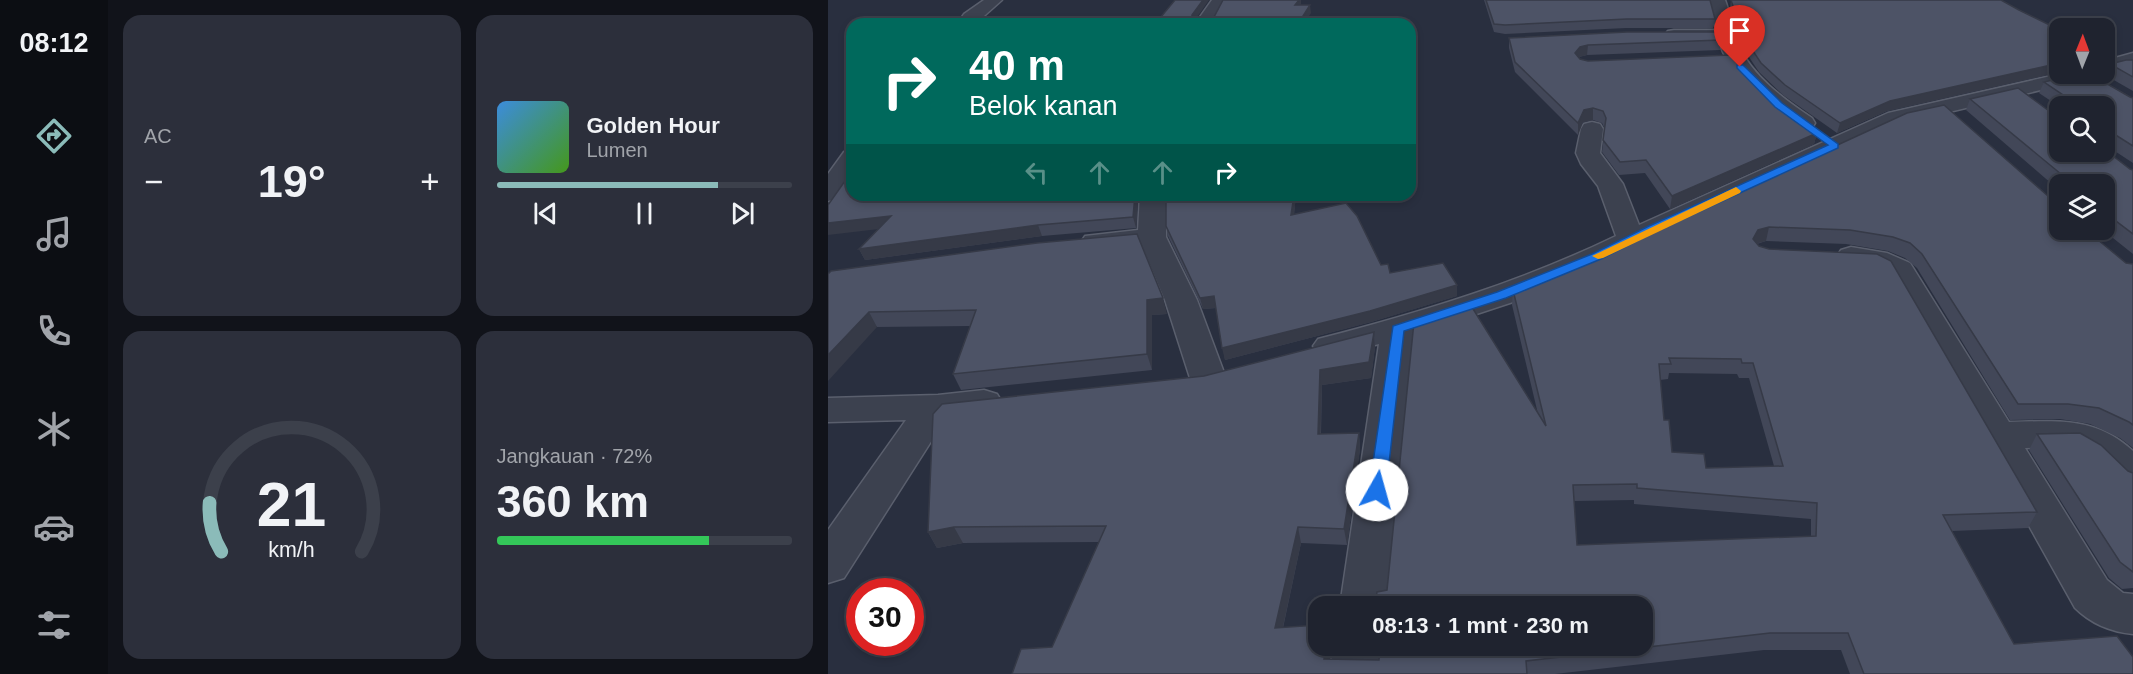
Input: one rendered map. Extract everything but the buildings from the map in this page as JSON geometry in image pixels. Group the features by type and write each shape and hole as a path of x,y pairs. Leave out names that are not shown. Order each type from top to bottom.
{"street":[{"path":"970,18 994,0"},
{"path":"1208,18 1220,0"},
{"path":"1722,1 1726,35 1740,67 1779,105 1835,146"},
{"path":"1655,35 1726,35"},
{"path":"1713,58 1735,57"},
{"path":"2115,67 2133,59"},
{"path":"1304,352 1397,329 1502,295 1596,257 1896,118 1944,105 2049,84"},
{"path":"2018,90 2043,108"},
{"path":"1944,105 1968,127"},
{"path":"1592,129 1588,153 1593,164 1610,184 1631,239"},
{"path":"828,193 846,166"},
{"path":"1153,201 1152,237 1181,300 1208,377"},
{"path":"1064,245 1152,237"},
{"path":"1820,254 1874,257 1889,261 1900,269 2091,594 2104,607 2118,613 2133,614"},
{"path":"1364,596 1397,329"},
{"path":"828,410 939,407 1009,399"},
{"path":"828,565 926,420 939,407"},
{"path":"1997,435 2073,434 2085,436 2113,453 2133,476"},
{"path":"1354,674 1356,656"}],"slow traffic":[{"path":"1598,256 1653,228 1736,191"}],"route":[{"path":"1377,490 1397,329 1502,295 1596,257 1653,228 1835,146 1779,105 1740,67"}]}
